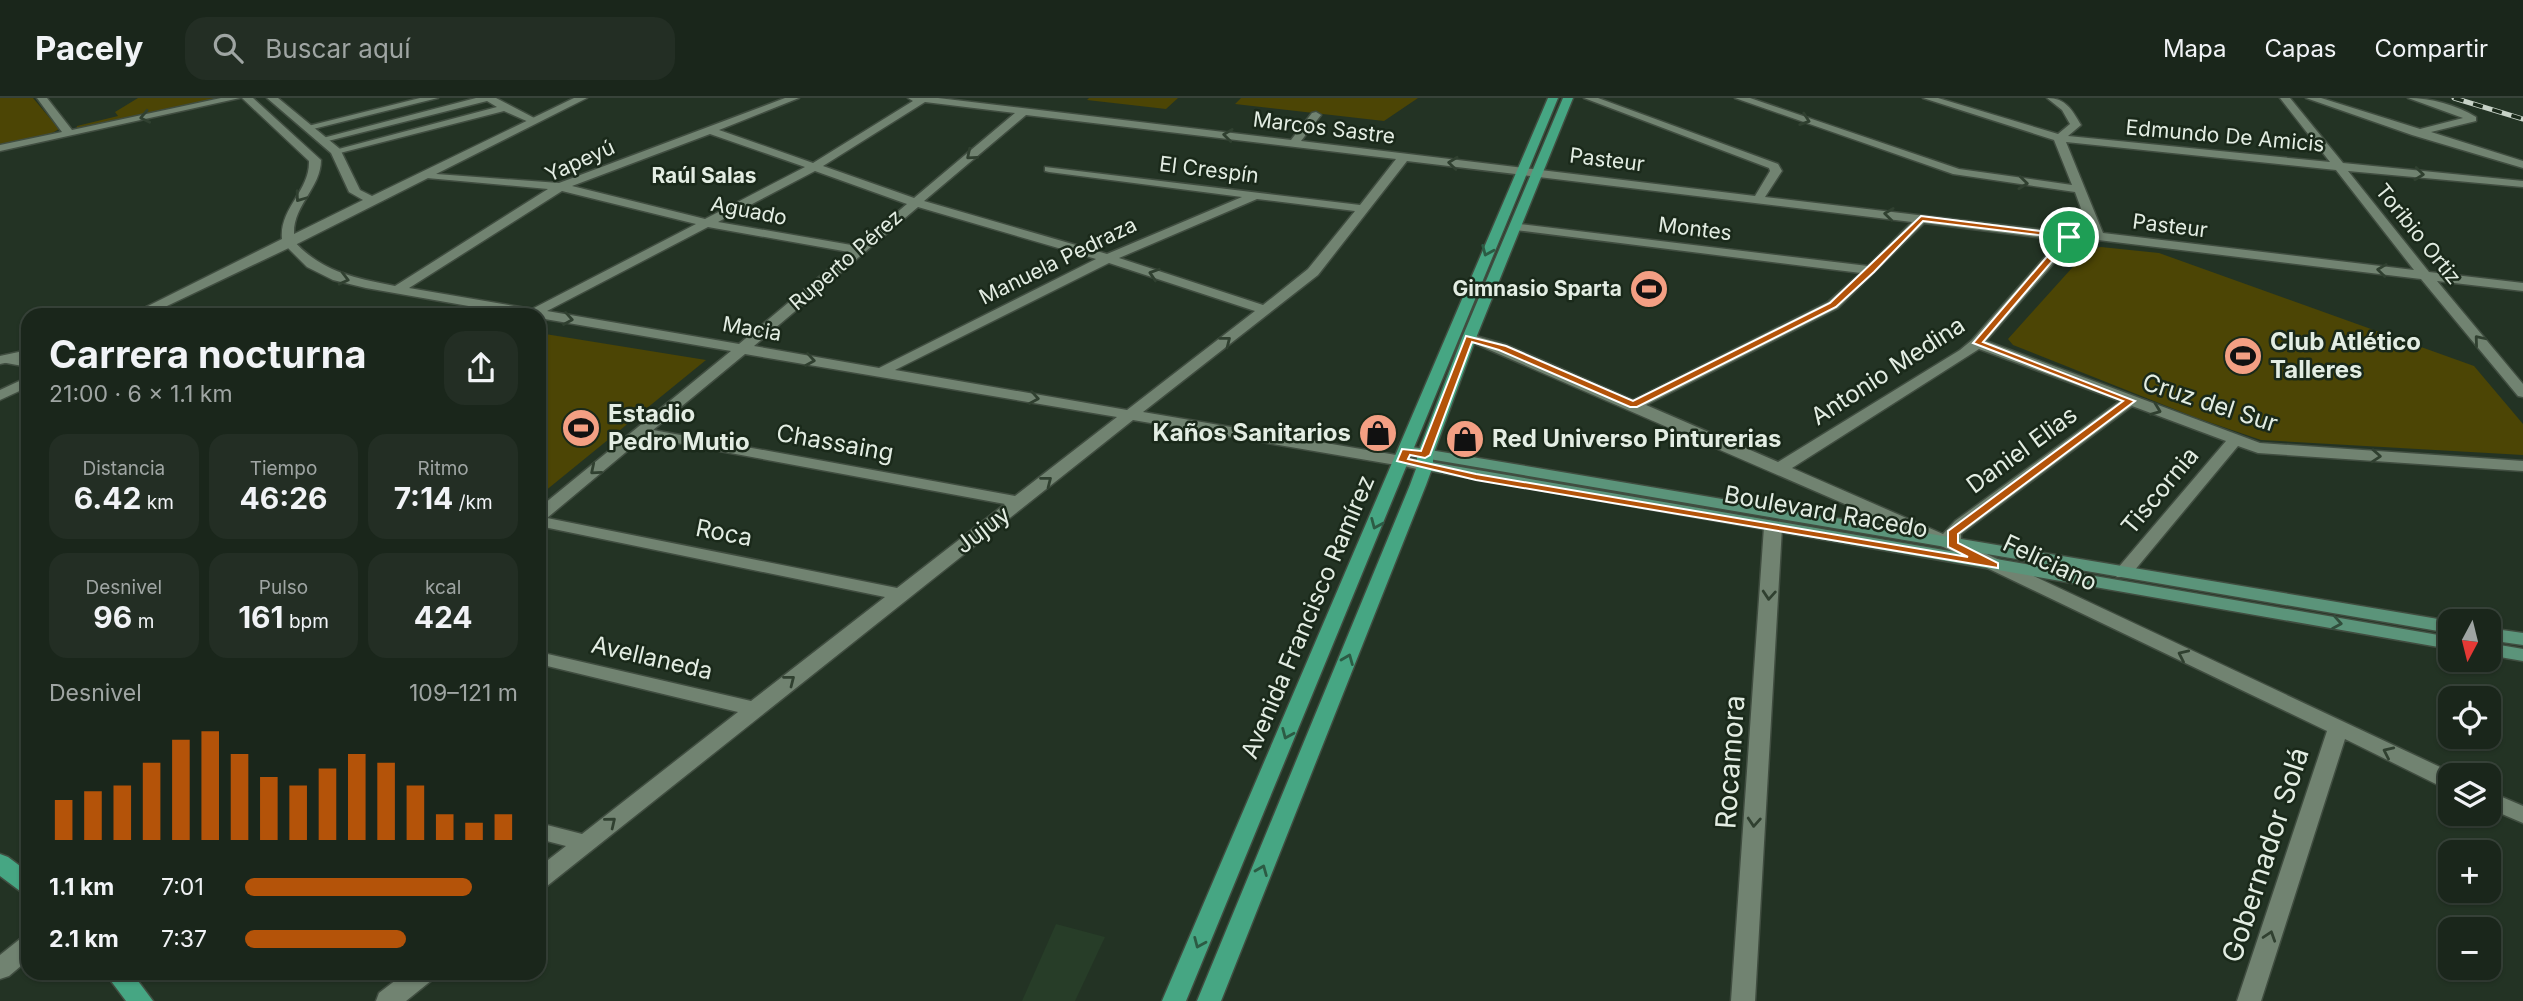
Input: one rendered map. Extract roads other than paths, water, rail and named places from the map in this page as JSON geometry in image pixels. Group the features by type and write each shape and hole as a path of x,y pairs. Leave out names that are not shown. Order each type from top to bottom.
{"main road":[{"name":"Avenida Francisco Ramírez","path":"1174,1001 1553,98"},
{"name":"Avenida Francisco Ramírez","path":"1209,1001 1425,461 1469,338 1568,98"},
{"name":"Boulevard Racedo","path":"1425,461 1773,527 2438,641"},
{"name":"Boulevard Racedo","path":"1425,461 2438,625"},
{"path":"2501,636 2523,639"},
{"path":"2501,651 2523,655"},
{"path":"0,863 21,880"},
{"path":"123,980 141,1001"}],"street":[{"path":"42,98 69,133"},
{"path":"0,148 235,98"},
{"path":"172,308 241,273 287,237 293,207 315,177 316,160 247,98"},
{"path":"272,98 336,151 355,192 373,201"},
{"path":"309,127 433,98"},
{"path":"324,139 488,98 504,108 536,121"},
{"path":"151,308 287,237 373,201 582,98"},
{"name":"Yapeyú","path":"397,290 561,187 794,98"},
{"path":"1589,98 1774,166 1776,171 1759,198"},
{"path":"1740,98 1957,172 2079,189"},
{"name":"Edmundo De Amicis","path":"1928,98 2059,138 2099,144 2523,184"},
{"path":"2052,98 2066,108 2076,125 2059,138 2098,236"},
{"name":"Toribio Ortiz","path":"2285,98 2425,275 2523,393"},
{"path":"2311,98 2523,165"},
{"path":"2413,98 2472,119 2416,133"},
{"path":"543,308 816,166 918,99"},
{"name":"Marcos Sastre","path":"918,99 1521,170"},
{"path":"336,151 504,108"},
{"name":"Ruperto Pérez","path":"546,512 1023,112"},
{"path":"1294,143 1316,115"},
{"path":"709,130 914,202 1109,259 1266,310"},
{"name":"Jujuy","path":"546,874 1313,272 1404,157"},
{"name":"El Crespín","path":"1049,169 1363,209"},
{"name":"Pasteur","path":"1521,170 2069,237 2098,236 2523,287"},
{"name":"Aguado","path":"427,175 561,187 704,222 858,250"},
{"name":"Manuela Pedraza","path":"881,372 1109,259 1257,195"},
{"path":"1634,405 1841,299 1921,219"},
{"name":"Montes","path":"1515,226 1871,270"},
{"name":"Macia","path":"287,237 298,256 323,273 397,290 504,308"},
{"name":"Antonio Medina","path":"1779,468 1977,343 2069,237"},
{"name":"Macia","path":"546,315 1133,415 1404,456"},
{"name":"Feliciano","path":"1469,338 1503,348 1952,545 2438,775"},
{"name":"Cruz del Sur","path":"1977,343 2235,440 2272,450 2523,466"},
{"path":"3,360 21,356"},
{"path":"3,360 21,362"},
{"path":"0,396 21,385"},
{"name":"Daniel Elias","path":"1952,545 1952,533 1961,525 2130,401"},
{"name":"Chassaing","path":"640,432 1020,502"},
{"name":"Tiscornia","path":"2123,573 2235,440"},
{"name":"Boulevard Racedo","path":"1404,456 1425,461"},
{"name":"Roca","path":"546,519 900,594"},
{"name":"Rocamora","path":"1743,1001 1773,527"},
{"name":"Avellaneda","path":"546,661 754,709"},
{"name":"Gobernador Solá","path":"2249,1001 2338,728"},
{"path":"2501,805 2523,815"},
{"path":"546,833 586,843"},
{"path":"0,968 21,952"},
{"path":"388,1001 414,980"}],"railway":[{"path":"2454,98 2523,119"}],"place":[{"name":"Gimnasio Sparta","path":"1649,289"},
{"name":"Club Atlético Talleres","path":"2243,356"},
{"name":"Estadio Pedro Mutio","path":"581,428"},
{"name":"Kaños Sanitarios","path":"1378,433"},
{"name":"Red Universo Pinturerias","path":"1465,439"}],"district":[{"name":"Raúl Salas","path":"704,176"}]}
